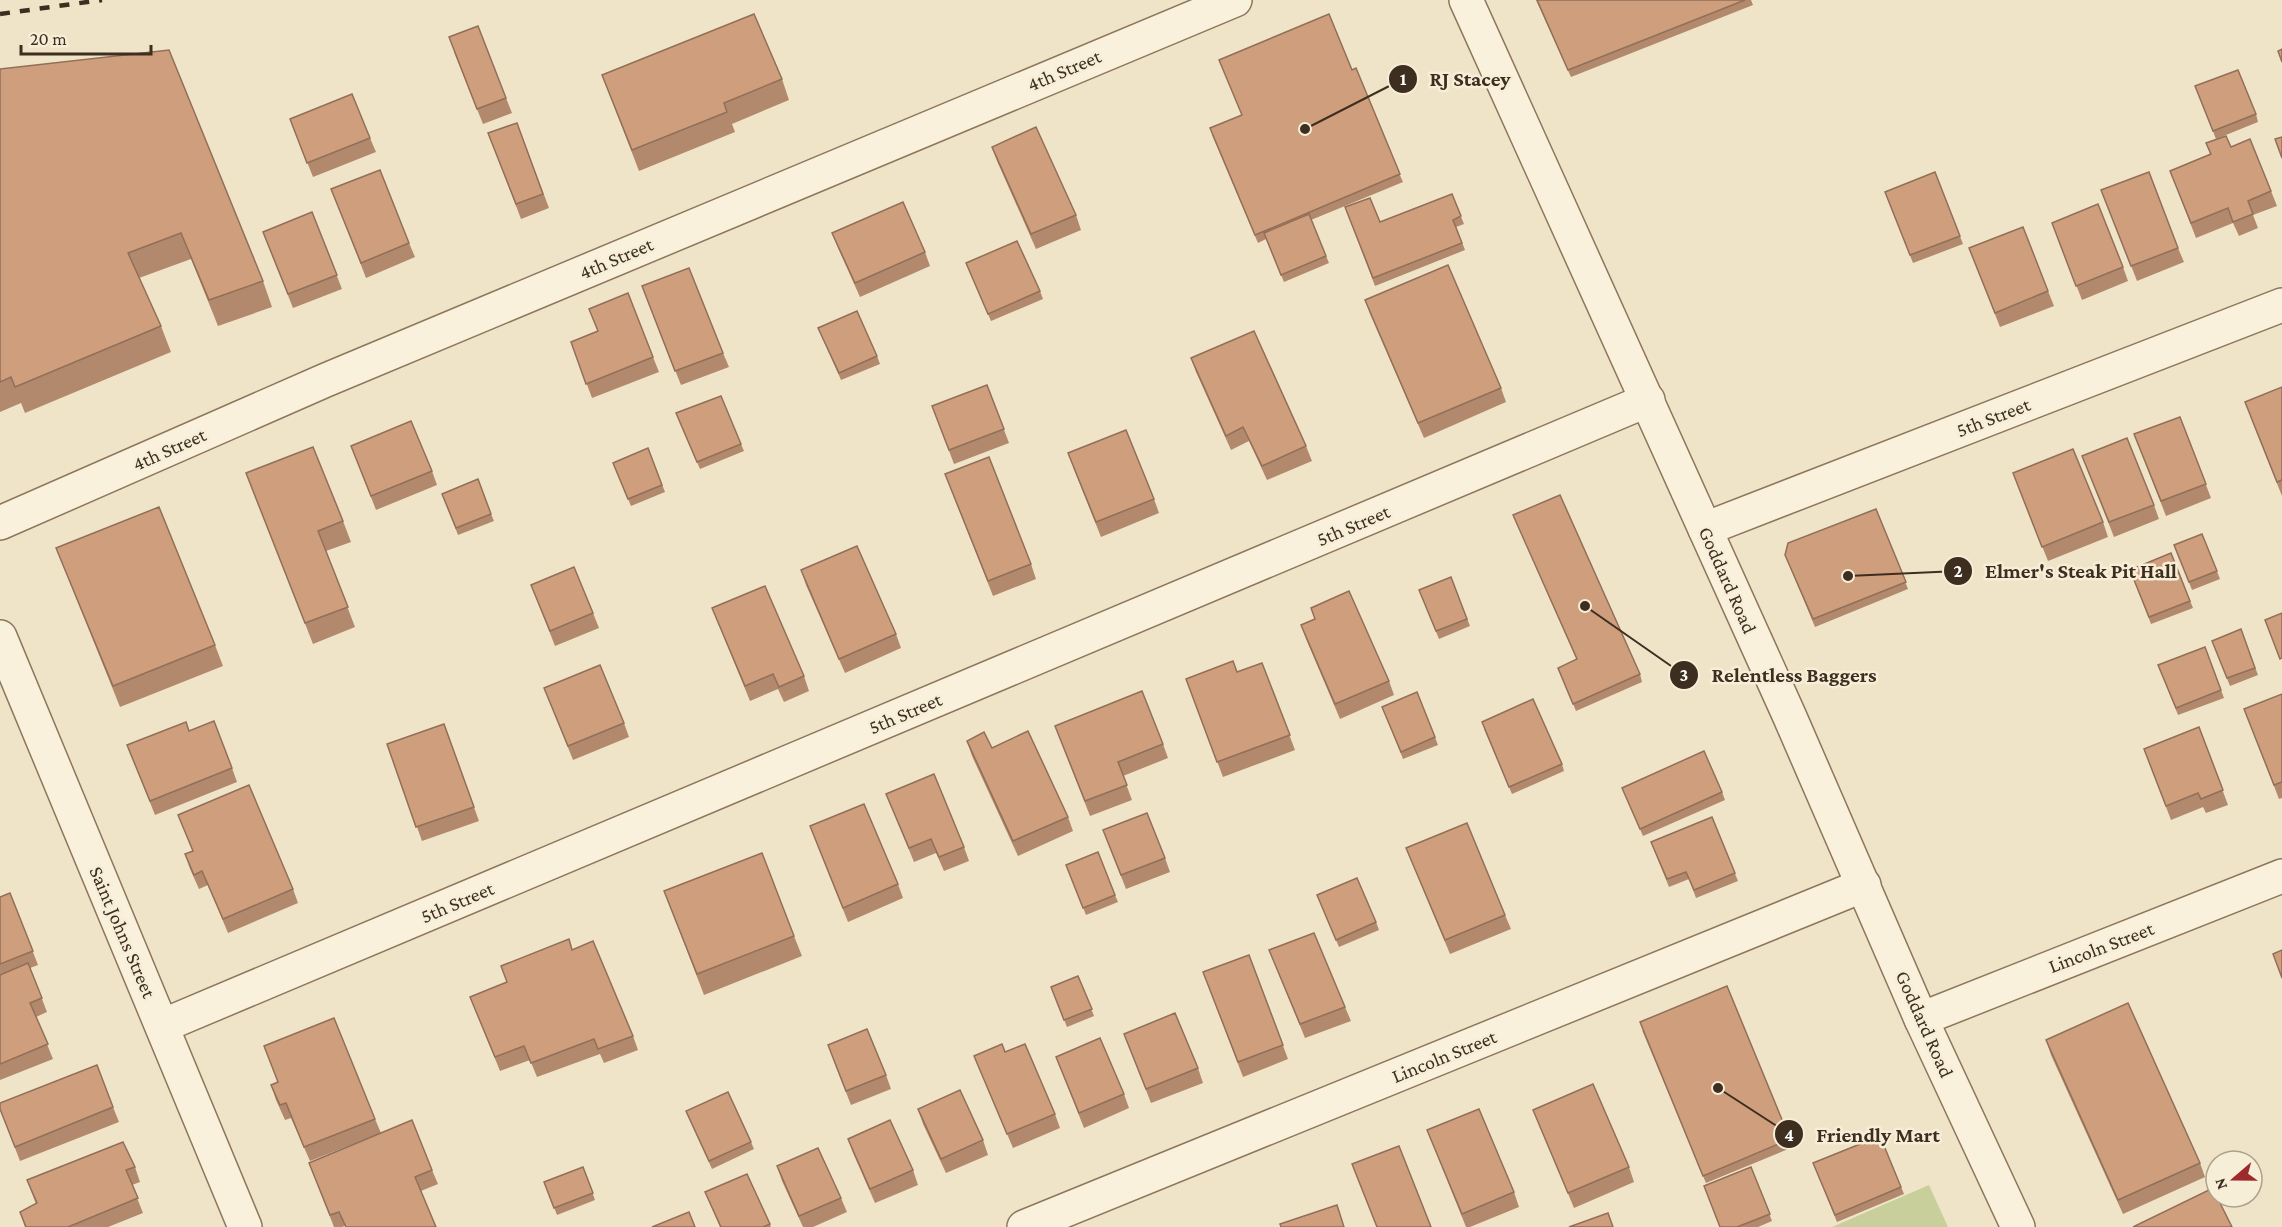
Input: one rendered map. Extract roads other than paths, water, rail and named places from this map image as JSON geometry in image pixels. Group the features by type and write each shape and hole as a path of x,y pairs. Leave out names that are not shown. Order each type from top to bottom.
{"street":[{"name":"4th Street","path":"0,524 338,375 1235,0"},
{"name":"Goddard Road","path":"1466,0 1648,400 1922,1019 2018,1227"},
{"name":"5th Street","path":"1705,529 2282,304"},
{"name":"5th Street","path":"162,1026 1648,400"},
{"name":"Saint Johns Street","path":"0,636 245,1227"},
{"name":"Lincoln Street","path":"1922,1019 2282,876"},
{"name":"Lincoln Street","path":"1024,1227 1864,885"}],"railway":[{"path":"0,14 102,0"}],"place":[{"name":"RJ Stacey","path":"1305,129"},
{"name":"Elmer's Steak Pit Hall","path":"1848,576"},
{"name":"Relentless Baggers","path":"1585,606"},
{"name":"Friendly Mart","path":"1718,1088"}]}
